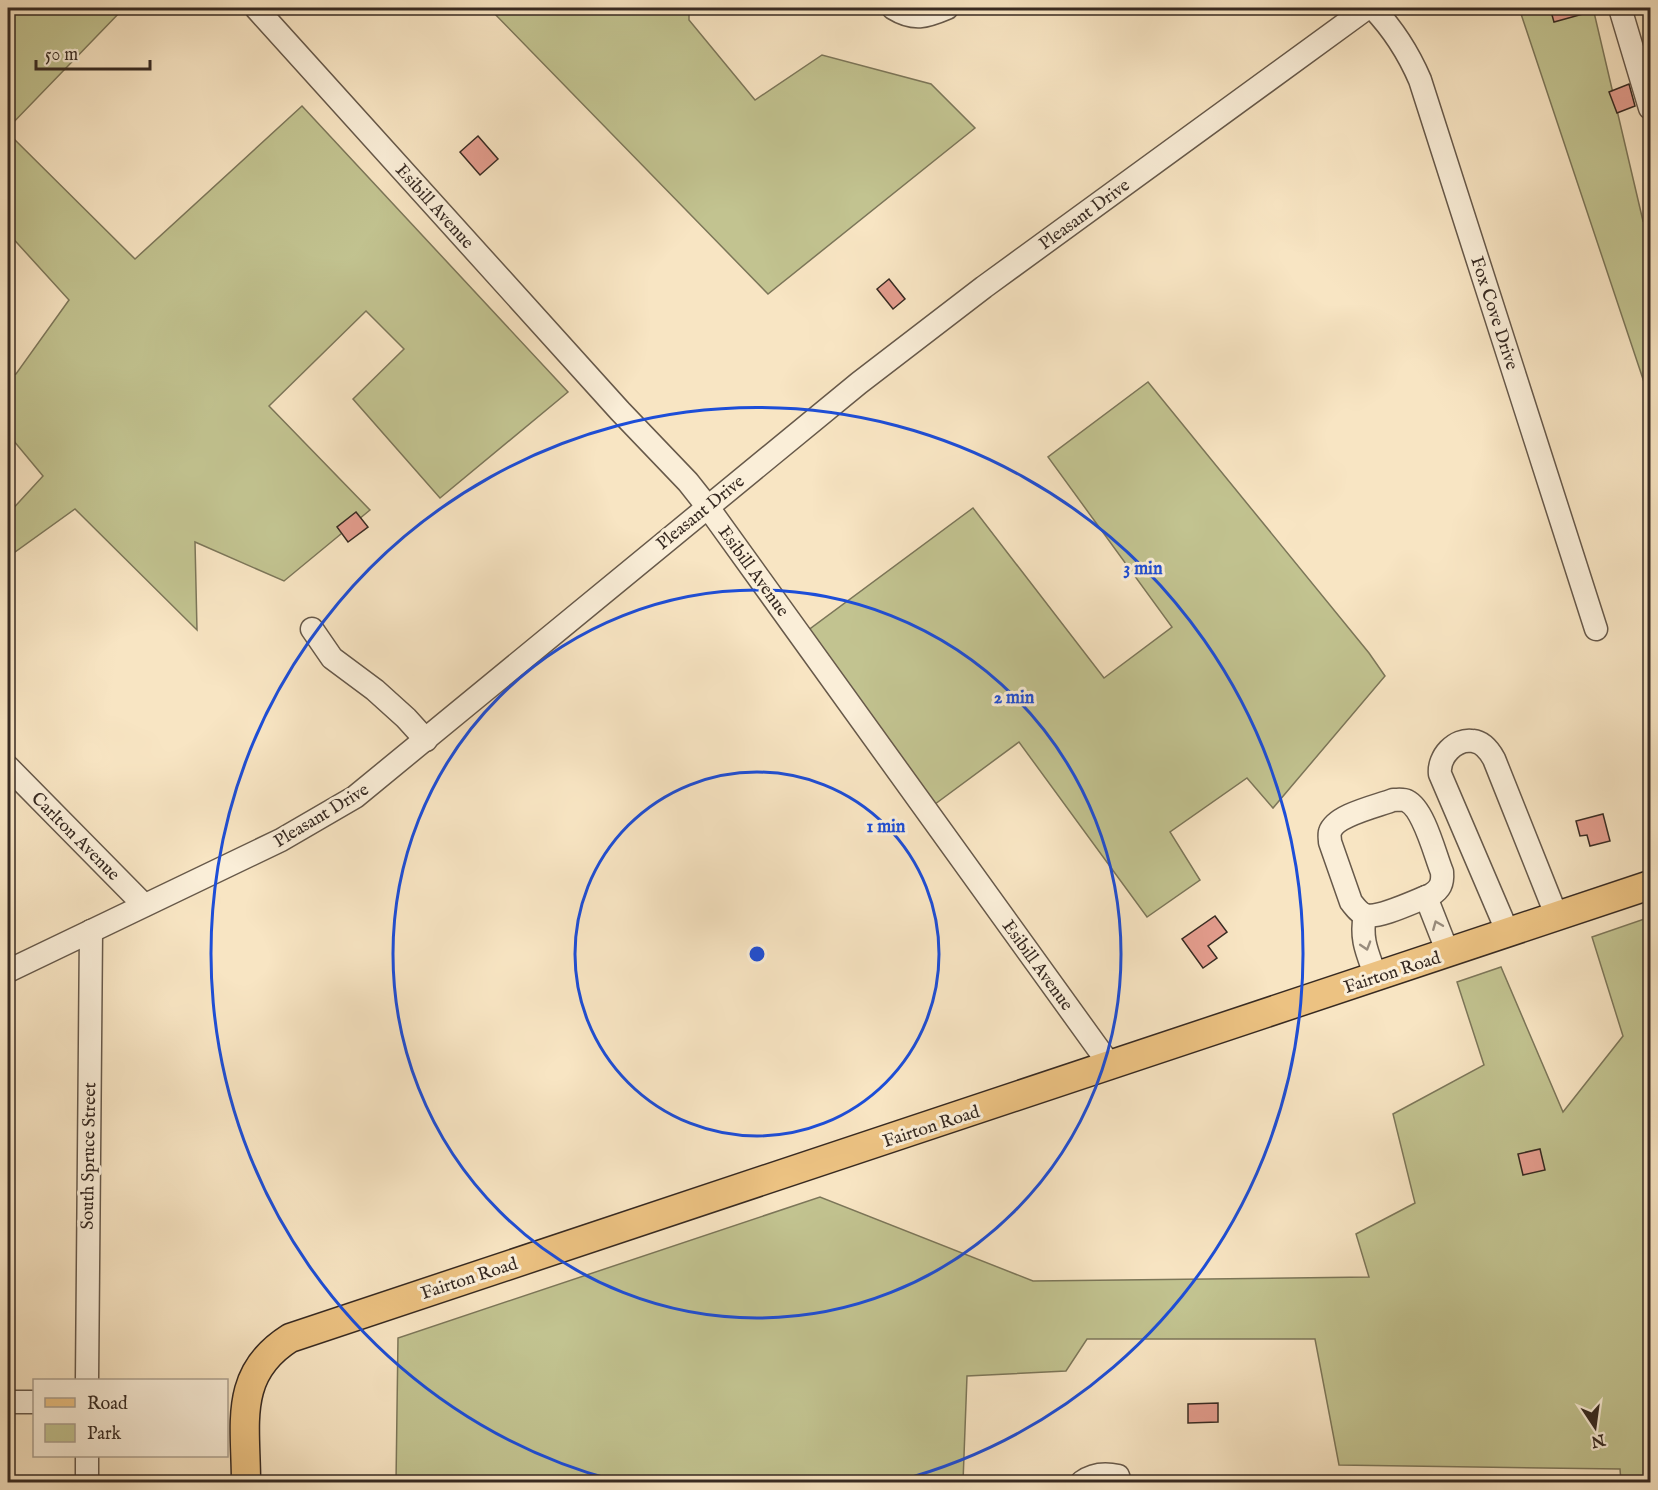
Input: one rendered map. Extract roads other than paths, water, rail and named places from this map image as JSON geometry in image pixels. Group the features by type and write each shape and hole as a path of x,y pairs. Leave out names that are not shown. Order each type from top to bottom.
{"main road":[{"name":"Fairton Road","path":"246,1482 236,1405 259,1365 269,1353 290,1338 1650,885"}],"street":[{"name":"Esibill Avenue","path":"255,8 620,411 688,482 1110,1065"},
{"path":"893,8 911,17 930,15 947,8"},
{"name":"Pleasant Drive","path":"8,971 281,840 355,797 859,383 966,301 1366,8"},
{"name":"Fox Cove Drive","path":"1373,8 1403,44 1420,80 1596,629"},
{"path":"1620,8 1650,108"},
{"path":"312,629 332,658 375,690 426,740"},
{"path":"1508,933 1440,774 1440,760 1446,752 1467,741 1474,741 1484,746 1494,759 1557,916"},
{"name":"Carlton Avenue","path":"8,767 144,905"},
{"path":"1393,800 1405,800 1414,806 1442,872 1443,882 1439,890 1426,897 1377,915 1365,915 1357,910 1330,842 1330,832 1336,823 1346,817 1393,800"},
{"path":"1426,897 1448,953"},
{"path":"1365,915 1362,930 1376,977"},
{"name":"South Spruce Street","path":"87,1379 91,930"},
{"path":"8,1402 33,1402"},
{"path":"87,1457 87,1482"},
{"path":"1082,1482 1106,1473 1118,1476 1120,1482"}]}
